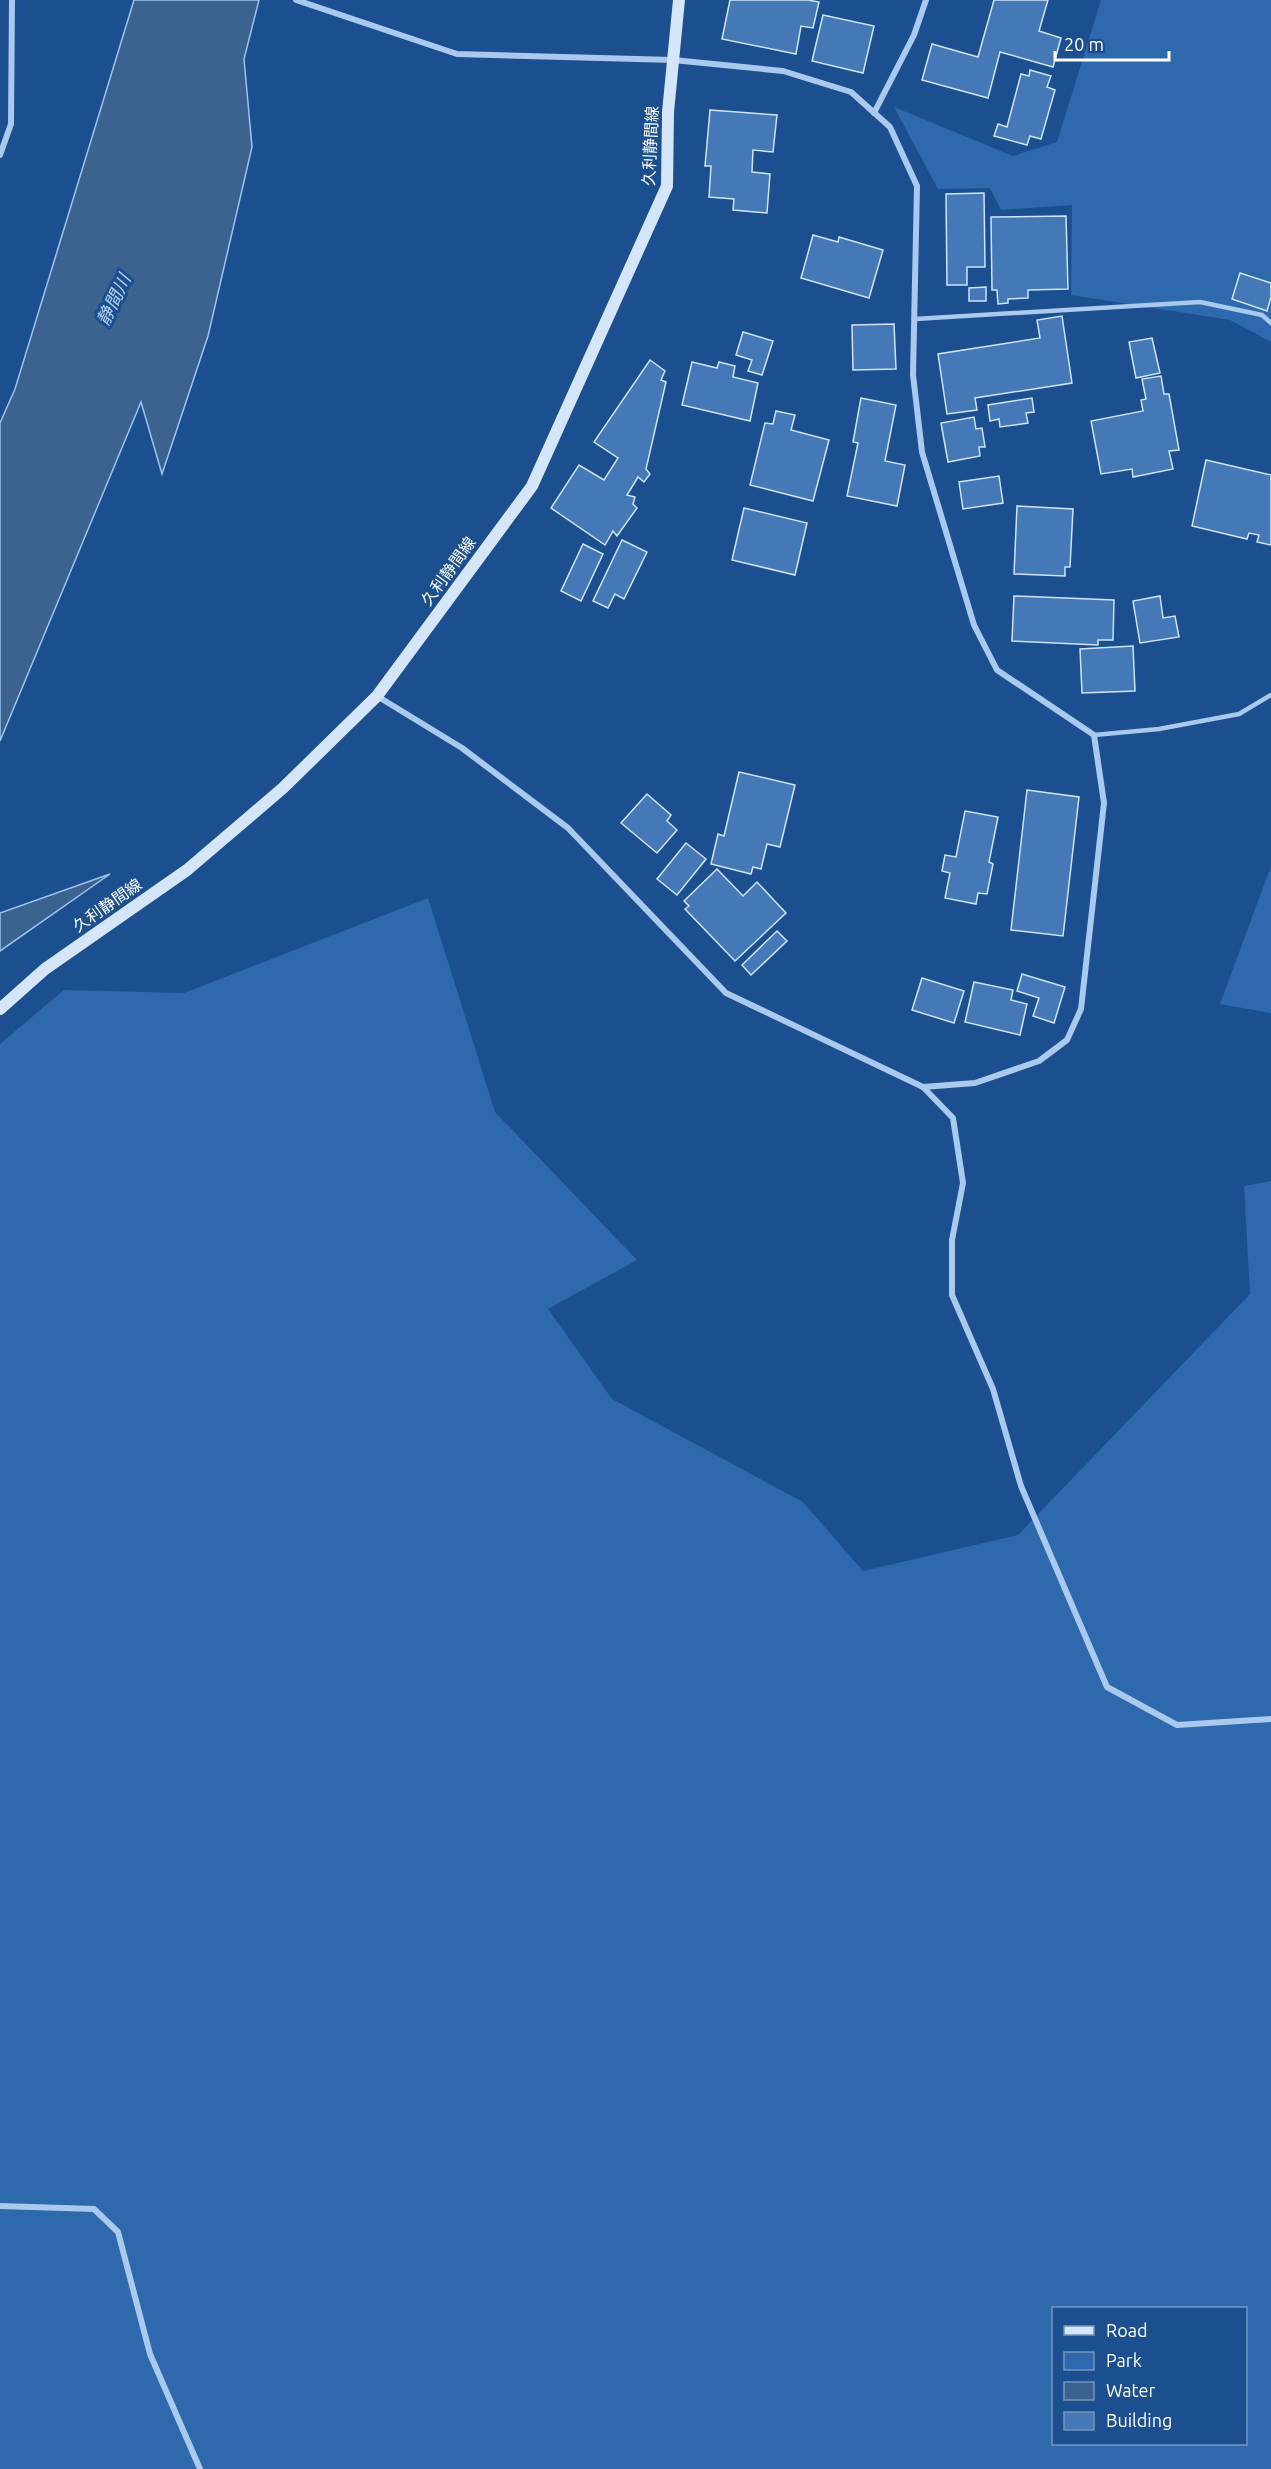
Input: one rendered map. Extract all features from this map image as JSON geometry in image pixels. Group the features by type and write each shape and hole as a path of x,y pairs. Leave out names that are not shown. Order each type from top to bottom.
{"main road":[{"name":"久利静間線","path":"0,1009 45,969 187,870 283,788 377,696 532,486 667,186 668,112 679,0"}],"street":[{"path":"0,155 11,124 12,0"},
{"path":"296,0 457,54 673,60 783,71 851,92 890,127 917,186 913,375 922,452 974,625 997,670 1094,735 1104,803 1082,1009 1067,1040 1039,1061 975,1083 922,1087"},
{"path":"874,113 914,35 926,0"},
{"path":"377,696 462,748 568,828 726,993 922,1087 952,1118 963,1183 952,1240 952,1295 993,1389 1021,1486 1107,1687 1177,1725 1271,1719"},
{"path":"0,2206 94,2209 118,2232 150,2354 200,2469"}],"lane":[{"path":"915,319 1200,302 1262,315 1271,322"},
{"path":"1094,735 1158,729 1239,714 1271,695"}],"green space":[{"path":"1101,0 1271,0 1271,342 1230,320 1071,295 1072,205 1001,210 990,188 938,189 894,107 1013,156 1057,142"},
{"path":"1271,866 1271,1013 1220,1004"},
{"path":"428,898 495,1112 637,1260 548,1309 612,1399 803,1502 863,1571 1018,1535 1250,1294 1244,1186 1271,1181 1271,2469 0,2469 0,1044 64,990 184,993"}],"water":[{"name":"静間川","path":"134,0 259,0 244,59 252,147 208,336 162,474 141,402 0,741 0,423 15,389"},
{"path":"110,874 0,951 0,913"}],"building":[{"path":"730,0 819,2 813,28 801,26 796,54 722,39"},
{"path":"994,0 1048,0 1039,31 1061,38 1053,67 1000,52 988,98 922,80 932,44 978,57"},
{"path":"823,15 874,26 863,73 812,61"},
{"path":"1030,70 1051,76 1047,87 1055,90 1041,139 1030,136 1027,145 994,136 998,124 1007,127 1021,74 1029,76"},
{"path":"710,110 777,115 773,152 753,150 752,172 770,174 767,213 733,210 734,199 709,197 711,166 705,166"},
{"path":"984,193 985,267 967,267 967,285 947,285 946,194"},
{"path":"1066,216 1068,289 1028,290 1028,298 1008,299 1008,303 998,304 997,290 992,290 991,217"},
{"path":"813,235 838,242 839,237 883,250 869,298 801,278"},
{"path":"1240,273 1271,283 1271,297 1267,311 1232,299"},
{"path":"986,287 986,301 969,301 969,288"},
{"path":"1062,316 1072,383 975,398 977,410 947,414 938,354 1040,338 1037,320"},
{"path":"894,324 896,369 853,370 852,325"},
{"path":"743,332 773,341 762,375 748,371 752,360 736,355"},
{"path":"1152,338 1160,373 1136,378 1129,342"},
{"path":"650,360 665,371 661,380 666,382 646,469 650,474 644,482 638,477 627,495 635,497 633,504 637,508 617,536 613,531 605,545 551,508 579,465 604,480 618,458 594,442"},
{"path":"692,362 717,368 719,362 735,366 733,377 758,383 750,421 682,405"},
{"path":"1161,376 1164,394 1169,394 1179,450 1169,451 1173,469 1133,477 1132,469 1101,474 1091,421 1143,411 1141,400 1146,399 1142,379"},
{"path":"861,398 896,405 885,461 905,465 897,506 847,496 858,443 853,442"},
{"path":"1032,398 1034,412 1026,413 1028,423 1000,427 999,419 990,421 988,405"},
{"path":"776,411 795,415 791,430 829,440 813,501 750,485 765,423 773,424"},
{"path":"974,417 976,429 982,428 985,447 979,447 980,456 948,462 941,423"},
{"path":"1206,460 1271,475 1271,545 1257,542 1259,535 1249,533 1247,539 1192,526"},
{"path":"999,476 1003,503 963,509 959,482"},
{"path":"1017,506 1073,509 1070,567 1065,567 1065,576 1014,574"},
{"path":"744,508 807,523 795,575 732,560"},
{"path":"622,540 647,552 624,599 615,594 608,608 593,601"},
{"path":"583,544 603,554 581,601 561,591"},
{"path":"1014,596 1114,600 1113,640 1098,640 1098,645 1012,641"},
{"path":"1160,596 1163,618 1175,616 1179,637 1140,643 1133,601"},
{"path":"1133,646 1135,691 1082,693 1080,649"},
{"path":"739,772 795,785 780,847 767,844 761,869 753,867 751,874 711,864 718,834 724,836"},
{"path":"1027,790 1079,797 1063,936 1011,930"},
{"path":"647,794 671,815 667,821 677,830 657,853 621,823"},
{"path":"965,811 998,817 989,862 993,864 987,894 978,893 976,904 945,898 950,873 942,871 945,855 956,857"},
{"path":"686,843 706,859 677,895 657,879"},
{"path":"717,869 743,896 757,882 786,913 735,961 685,909 689,906 684,901"},
{"path":"777,931 787,941 751,975 742,965"},
{"path":"1022,974 1065,987 1054,1023 1033,1016 1039,998 1017,991"},
{"path":"922,978 964,991 954,1023 912,1010"},
{"path":"974,982 1013,990 1011,1000 1027,1004 1020,1035 965,1022"}]}
